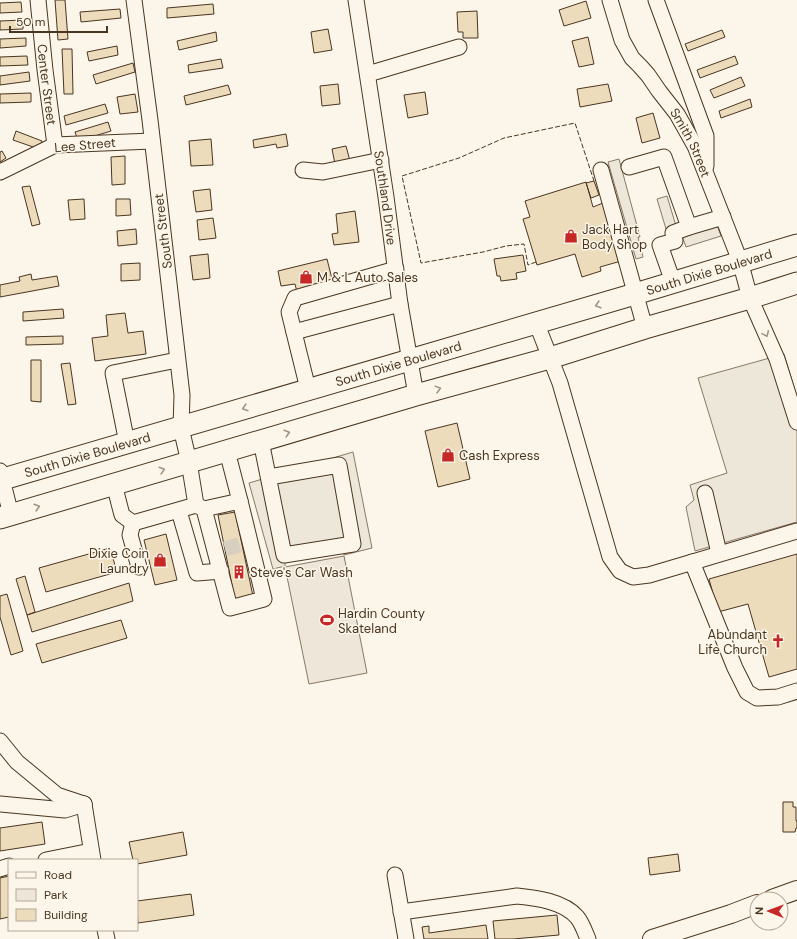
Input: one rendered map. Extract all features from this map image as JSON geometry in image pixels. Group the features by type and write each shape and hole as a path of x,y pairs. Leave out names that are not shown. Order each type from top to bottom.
{"highway":[{"name":"South Dixie Boulevard","path":"1,477 181,428 308,389 635,294 797,244"},
{"path":"6,517 416,395 550,358 797,283"}],"main road":[{"path":"652,939 749,907"}],"street":[{"name":"Center Street","path":"38,0 55,145"},
{"name":"South Street","path":"134,0 183,401 181,428 200,507 220,550 221,572 230,608 264,599 246,543 240,501"},
{"name":"Southland Drive","path":"356,0 381,160 400,304 416,395"},
{"name":"Smith Street","path":"610,0 622,40 632,58 648,75 677,114 695,146 740,261 750,298 777,359 797,422"},
{"path":"656,0 706,136 706,175"},
{"path":"368,74 459,47"},
{"name":"Lee Street","path":"0,172 55,145 152,141"},
{"path":"630,167 664,157 689,227"},
{"path":"302,170 323,172 381,160"},
{"path":"601,170 645,328"},
{"path":"672,282 660,245 675,241 673,232 723,217"},
{"path":"308,389 289,312 295,298 396,269"},
{"path":"294,332 400,304"},
{"path":"536,322 560,383 610,557 620,571 633,578 649,575 797,531"},
{"path":"127,443 113,373 178,360"},
{"path":"261,441 284,555 353,544 338,465 269,477"},
{"path":"133,523 179,511 240,501 227,451"},
{"path":"1,477 6,517"},
{"path":"114,484 122,515 133,523"},
{"path":"705,493 719,553"},
{"path":"179,511 197,573 221,572"},
{"path":"133,523 130,535 139,567"},
{"path":"192,557 220,550"},
{"path":"692,562 735,668 747,692 757,698 771,698 797,691"},
{"path":"0,741 17,762 57,795 84,804"},
{"path":"0,804 65,810 84,804"},
{"path":"55,859 92,855 84,804"},
{"path":"394,875 406,939"},
{"path":"401,912 517,896 532,897 558,904 568,909 577,918 588,939"}],"green space":[{"name":"Hardin County Skateland","path":"344,556 367,673 309,684 285,567"}],"shaded area":[{"path":"619,159 640,237 638,237 643,257 636,259 608,162"},
{"path":"667,196 676,226 666,229 657,199"},
{"path":"717,225 721,236 686,247 682,236"},
{"path":"784,354 797,397 797,522 695,551 686,507 694,500 690,485 727,473 698,378"},
{"path":"353,452 372,548 344,555 343,550 285,561 285,566 273,569 249,483"}],"building":[{"path":"55,0 65,0 68,39 58,40"},
{"path":"586,1 591,18 564,26 559,10"},
{"path":"21,2 22,12 0,13 0,3"},
{"path":"213,4 214,14 167,18 167,8"},
{"path":"120,9 121,18 81,22 80,12"},
{"path":"477,11 478,38 463,38 463,32 458,32 457,12"},
{"path":"23,20 23,29 0,30 0,21"},
{"path":"328,29 332,50 314,53 311,32"},
{"path":"722,30 725,37 688,51 685,44"},
{"path":"216,32 217,41 179,50 177,41"},
{"path":"588,37 594,64 579,67 572,41"},
{"path":"26,38 26,46 0,48 0,39"},
{"path":"117,46 118,55 89,61 87,52"},
{"path":"62,49 72,49 73,94 64,94"},
{"path":"27,56 28,65 0,66 0,57"},
{"path":"735,56 738,64 700,78 697,70"},
{"path":"221,59 223,68 189,73 188,65"},
{"path":"133,63 135,72 96,84 93,75"},
{"path":"29,72 30,81 0,85 0,76"},
{"path":"741,77 745,86 714,98 710,90"},
{"path":"338,84 340,104 322,106 320,86"},
{"path":"608,84 612,101 580,107 577,89"},
{"path":"228,85 231,94 186,105 184,96"},
{"path":"425,92 428,114 408,118 404,95"},
{"path":"31,93 31,102 0,103 0,94"},
{"path":"135,94 138,112 120,114 117,97"},
{"path":"750,99 752,107 721,118 719,111"},
{"path":"105,104 108,113 66,125 64,116"},
{"path":"653,113 660,138 642,143 636,118"},
{"path":"108,122 111,131 78,141 75,132"},
{"path":"16,131 42,141 39,149 13,140"},
{"path":"286,134 288,146 277,148 276,144 254,148 253,140"},
{"path":"211,139 213,165 191,166 189,141"},
{"path":"346,146 350,161 335,164 332,149"},
{"path":"2,151 6,158 0,162 0,152"},
{"path":"125,156 125,184 112,185 111,157"},
{"path":"594,181 599,195 591,198 586,183"},
{"name":"Jack Hart Body Shop","path":"586,182 593,207 603,203 621,261 600,267 601,271 582,277 575,254 537,265 523,219 530,217 525,201"},
{"path":"30,186 40,224 32,226 22,187"},
{"path":"210,189 212,210 196,212 193,191"},
{"path":"84,199 85,219 70,220 68,200"},
{"path":"116,199 130,199 131,215 116,216"},
{"path":"355,211 359,242 334,245 332,234 338,233 336,214"},
{"path":"213,218 216,238 199,240 197,220"},
{"path":"136,229 137,244 118,246 117,231"},
{"path":"208,254 210,278 193,280 190,256"},
{"path":"523,255 526,271 516,273 517,279 501,281 500,276 497,276 494,259"},
{"name":"M & L Auto Sales","path":"327,259 334,287 298,296 295,284 281,286 278,271"},
{"path":"140,263 140,280 121,281 121,264"},
{"path":"31,274 32,280 57,276 59,286 0,297 0,285 20,281 19,277"},
{"path":"63,309 64,318 23,321 23,312"},
{"path":"125,313 128,333 143,331 146,354 95,361 92,338 108,336 106,315"},
{"path":"63,336 63,344 26,345 26,337"},
{"path":"31,360 41,360 41,402 31,401"},
{"path":"70,363 76,404 68,405 61,364"},
{"name":"Cash Express","path":"457,423 470,479 438,487 425,431"},
{"name":"Steve's Car Wash","path":"235,512 253,596 235,600 218,515"},
{"name":"Dixie Coin Laundry","path":"166,534 177,580 155,585 144,540"},
{"path":"110,548 117,572 46,592 39,568"},
{"name":"Abundant Life Church","path":"797,554 797,669 769,677 748,604 718,612 709,579"},
{"path":"25,576 35,612 27,615 16,579"},
{"path":"129,583 133,601 32,632 27,615"},
{"path":"7,594 23,651 11,655 0,617 0,596"},
{"path":"121,620 127,638 42,663 36,644"},
{"path":"783,802 793,802 793,807 796,807 797,828 795,832 783,832"},
{"path":"42,822 45,844 0,851 0,828"},
{"path":"183,832 187,855 138,864 138,859 133,859 129,842"},
{"path":"678,854 680,871 650,875 648,858"},
{"path":"8,876 8,917 0,919 0,878"},
{"path":"191,894 194,915 138,923 138,901"},
{"path":"557,915 559,935 495,939 493,921"},
{"path":"486,925 488,939 424,939 422,927 429,926 429,933"}],"tunnel":[{"path":"225,549 242,544"}],"fence":[{"path":"536,262 528,265 524,244 506,246 483,252 421,263 402,176 459,158 504,138 575,123 594,181"}],"place":[{"name":"Jack Hart Body Shop","path":"571,236"},
{"name":"M & L Auto Sales","path":"306,277"},
{"name":"Cash Express","path":"448,455"},
{"name":"Dixie Coin Laundry","path":"160,560"},
{"name":"Steve's Car Wash","path":"239,572"},
{"name":"Hardin County Skateland","path":"327,620"},
{"name":"Abundant Life Church","path":"778,641"}]}
